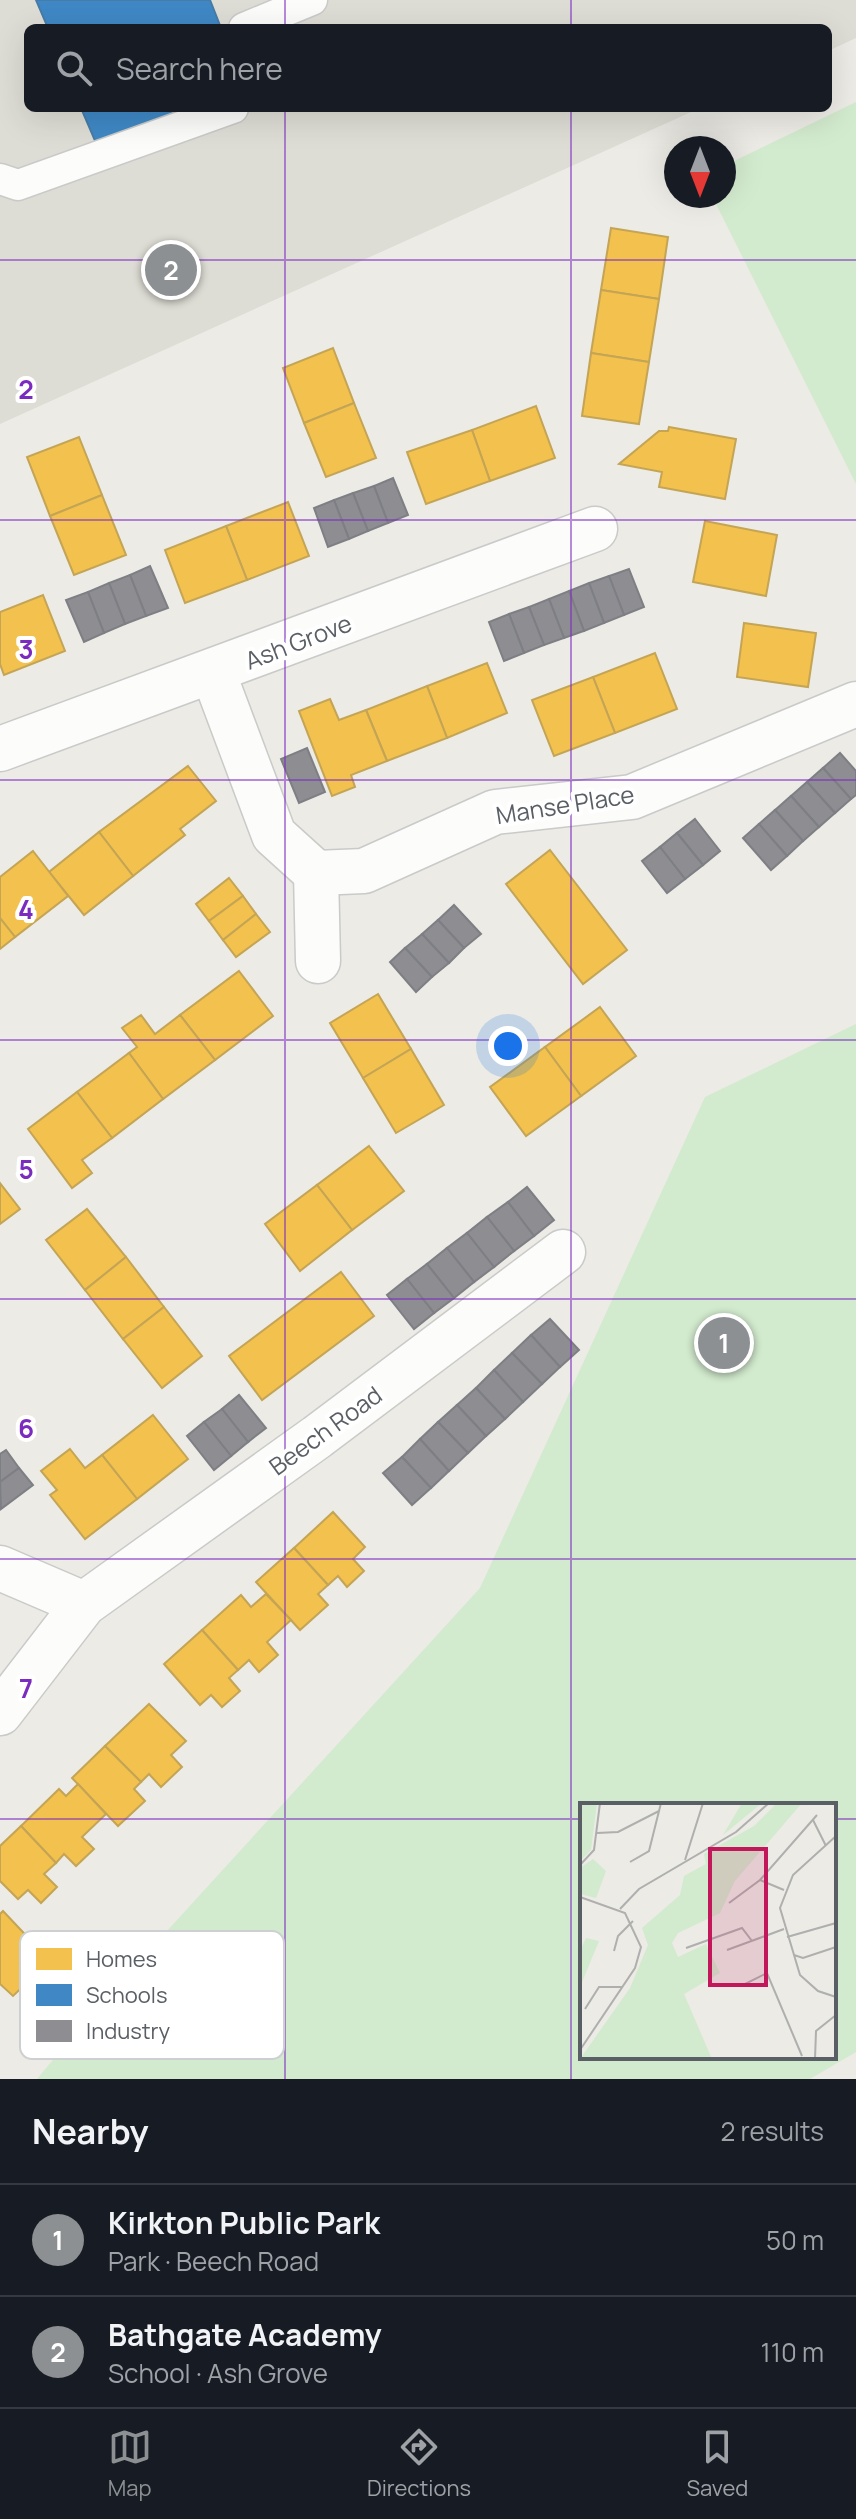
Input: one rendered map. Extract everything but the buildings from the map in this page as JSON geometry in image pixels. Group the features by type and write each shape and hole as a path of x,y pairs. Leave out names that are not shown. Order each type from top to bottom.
{"street":[{"name":"Ash Grove","path":"0,749 595,529"},
{"path":"213,672 274,835 316,873 318,961"},
{"name":"Manse Place","path":"316,873 364,871 495,812 632,797 856,704"},
{"name":"Beech Road","path":"0,1713 84,1604 317,1437 563,1252"},
{"path":"0,1568 84,1604"}],"lane":[{"path":"254,24 312,0"},
{"path":"0,179 18,185 222,112"}],"shaded area":[{"path":"0,0 856,0 856,38 832,49 832,24 24,24 24,112 691,112 0,424"}],"green space":[{"path":"856,102 856,484 718,208 736,208 736,160"},
{"path":"856,1024 856,2052 810,2079 37,2079 54,2059 284,2059 284,1931 167,1931 480,1588 705,1097"}],"place":[{"name":"Bathgate Academy","path":"171,270"},
{"name":"Kirkton Public Park","path":"724,1343"}]}
